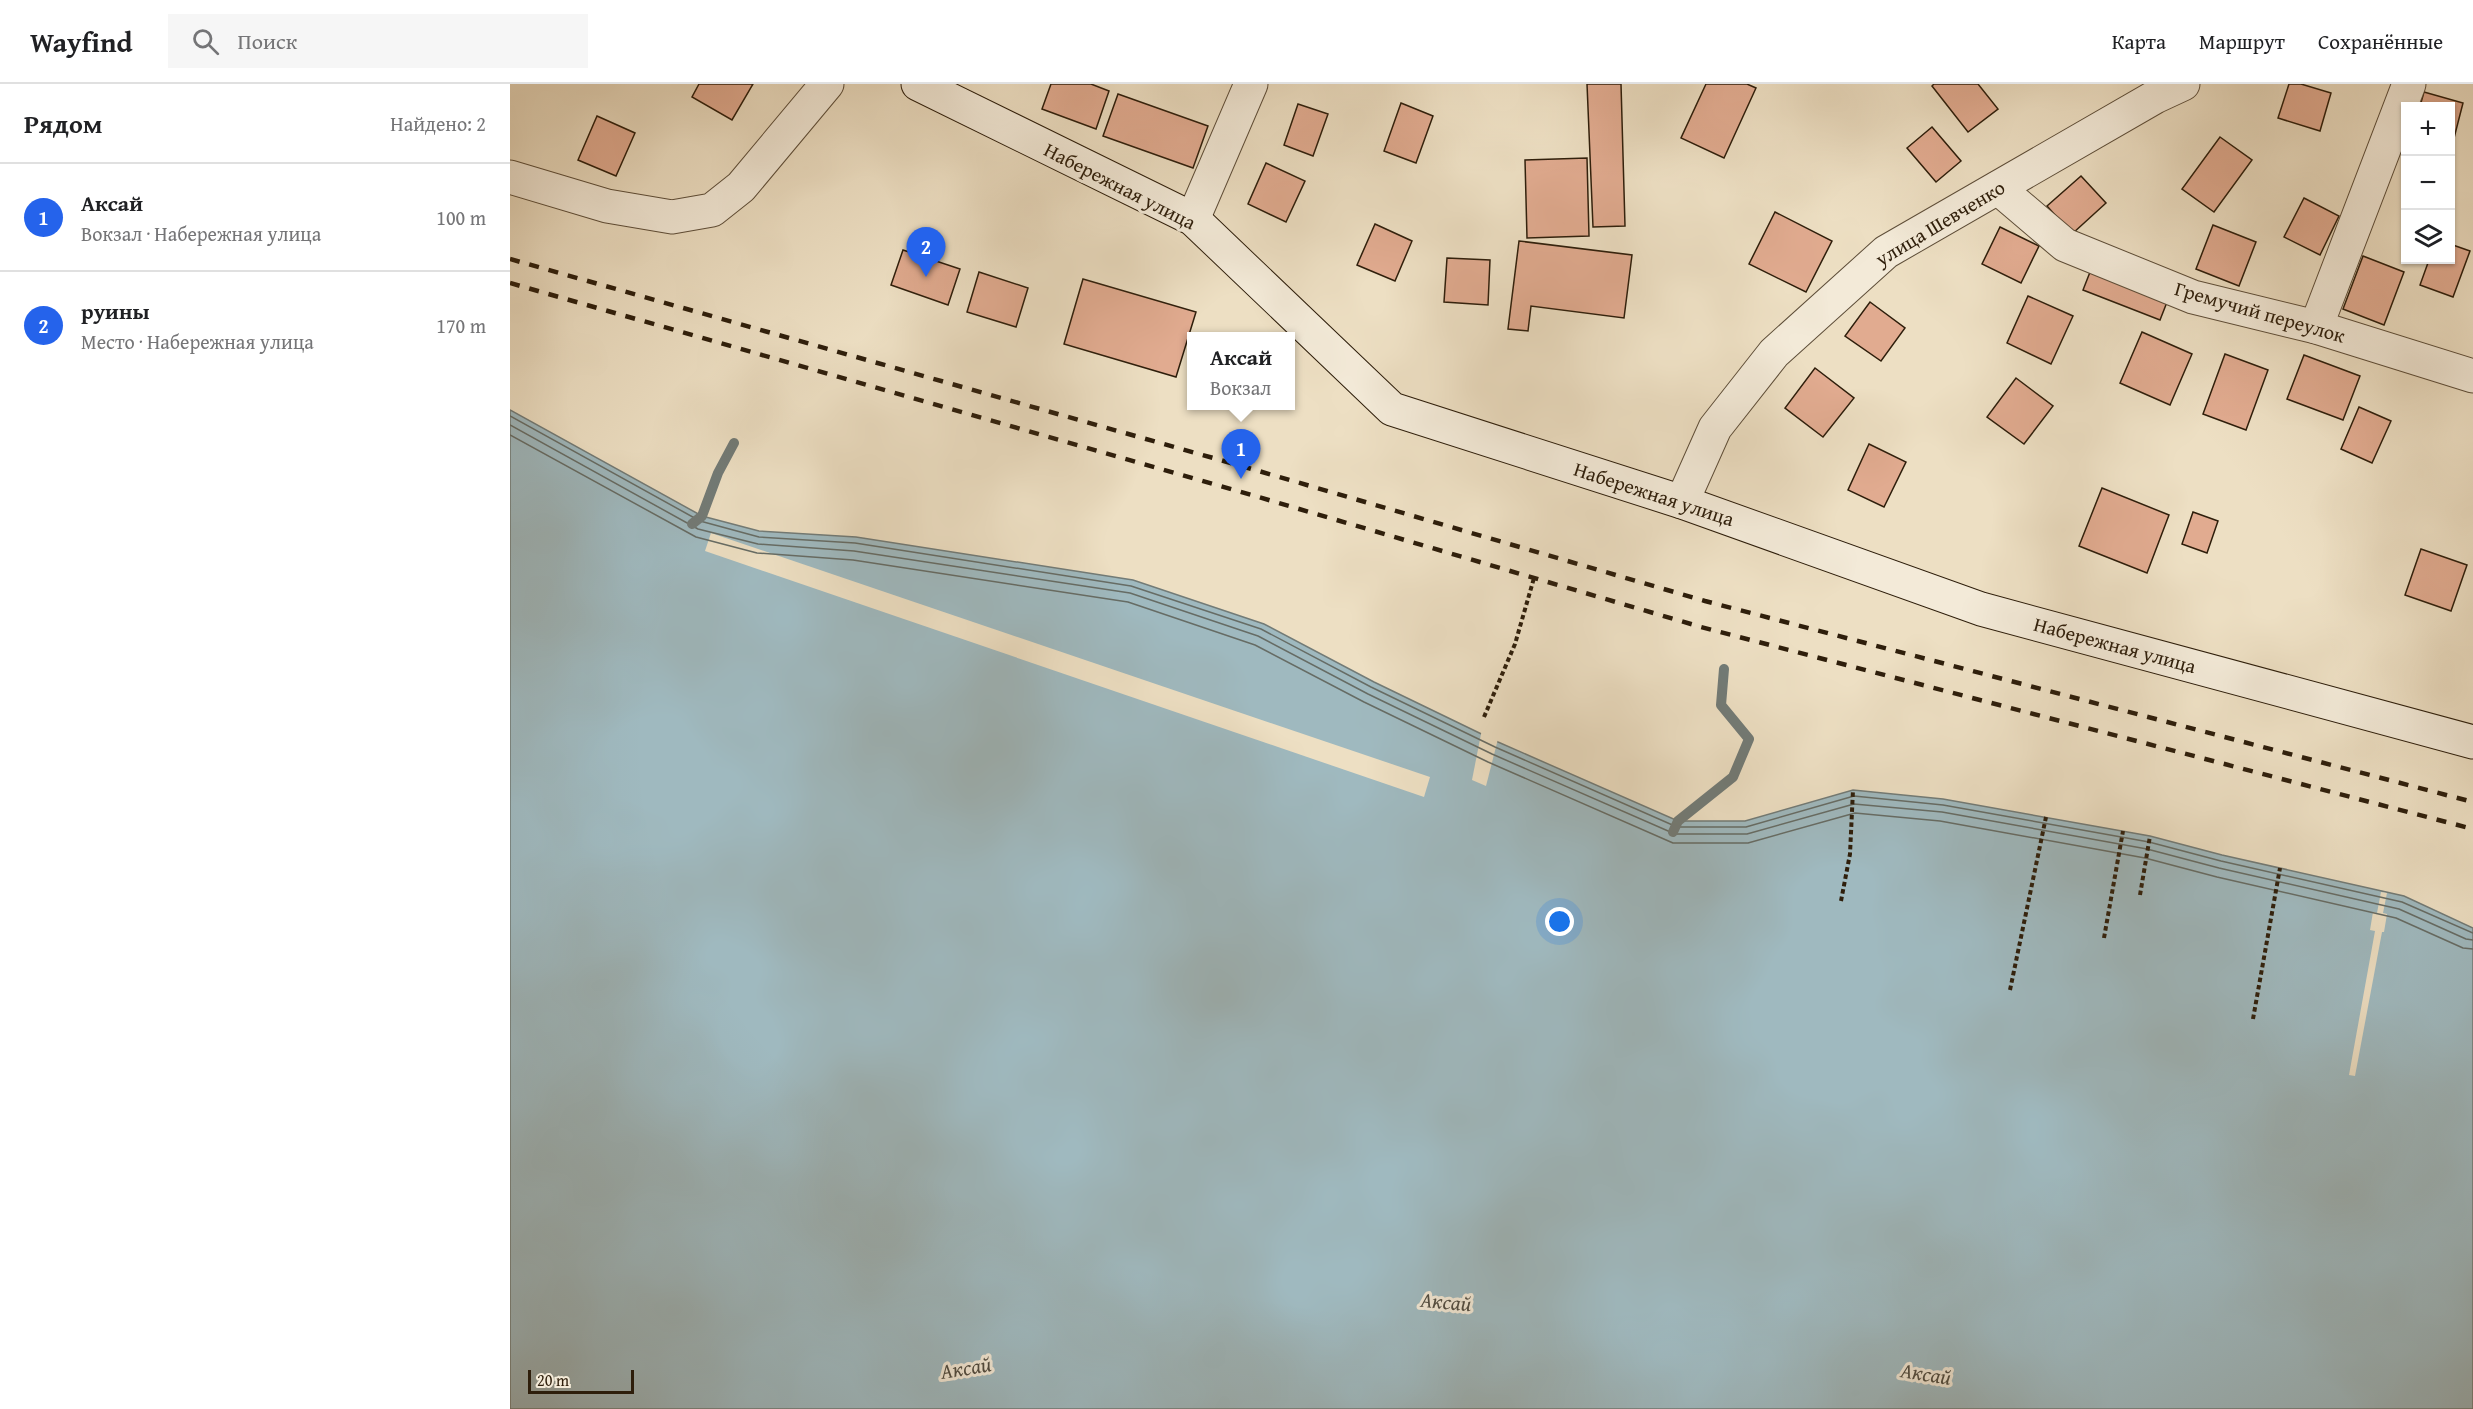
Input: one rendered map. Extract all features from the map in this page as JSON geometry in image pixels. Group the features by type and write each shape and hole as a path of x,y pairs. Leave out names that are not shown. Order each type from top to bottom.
{"street":[{"path":"510,177 607,206 672,217 712,210 741,187 827,84"},
{"name":"Набережная улица","path":"918,84 1193,219 1392,409 1682,502 1981,609 2473,742"},
{"path":"1193,219 1251,84"},
{"name":"улица Шевченко","path":"1682,502 1715,428 1774,353 1886,252 2155,97 2183,84"},
{"path":"2316,327 2409,84"},
{"name":"Гремучий переулок","path":"1998,188 2065,245 2193,297 2316,327 2473,376"}],"path":[{"path":"1484,717 1515,644 1534,578"},
{"path":"1841,901 1850,854 1853,790"},
{"path":"2010,990 2046,817"},
{"path":"2104,938 2123,831"},
{"path":"2140,895 2150,836"},
{"path":"2253,1019 2280,868"}],"water":[{"path":"510,410 702,516 759,531 856,537 1133,580 1264,624 1374,682 1498,742 1678,821 1745,821 1853,790 1943,799 2150,836 2222,855 2404,896 2473,928 2473,1409 510,1409"}],"pier":[{"path":"711,533 1430,777 1424,797 705,551"},
{"path":"1482,729 1498,739 1486,786 1472,780"},
{"path":"2381,892 2387,893 2383,913 2387,914 2355,1076 2349,1075 2375,931 2370,930 2373,912 2377,913"}],"building":[{"path":"699,84 753,84 732,120 692,97"},
{"path":"1051,84 1091,84 1109,91 1096,129 1042,109"},
{"path":"1587,84 1621,84 1625,226 1593,227"},
{"path":"1706,84 1747,84 1756,88 1724,158 1681,138"},
{"path":"1934,84 1978,84 1998,109 1968,132 1932,86"},
{"path":"2289,84 2301,84 2331,93 2320,131 2278,118"},
{"path":"2424,92 2463,103 2455,134 2455,102 2421,102"},
{"path":"1118,94 1208,126 1193,168 1103,136"},
{"path":"1401,103 1433,116 1416,163 1384,151"},
{"path":"1298,104 1328,114 1313,156 1284,145"},
{"path":"597,116 635,133 616,176 578,160"},
{"path":"1932,127 1961,161 1936,182 1907,148"},
{"path":"2220,137 2252,160 2214,212 2182,189"},
{"path":"1587,158 1589,236 1527,238 1525,160"},
{"path":"1266,163 1305,181 1286,222 1248,204"},
{"path":"2081,176 2106,203 2072,234 2047,206"},
{"path":"2304,198 2339,216 2320,255 2284,237"},
{"path":"1775,212 1832,241 1806,292 1749,264"},
{"path":"1375,224 1412,241 1395,281 1357,265"},
{"path":"2213,225 2256,242 2239,286 2196,269"},
{"path":"2000,227 2039,246 2021,283 1982,264"},
{"path":"1519,241 1632,255 1624,318 1531,306 1528,331 1508,329"},
{"path":"2455,246 2470,251 2453,297 2420,285 2428,264 2455,264"},
{"path":"903,250 960,269 948,305 891,285"},
{"path":"2363,256 2404,272 2384,325 2343,309"},
{"path":"1447,258 1490,260 1488,305 1444,302"},
{"path":"2092,267 2169,297 2160,320 2083,290"},
{"path":"979,272 1028,288 1016,327 967,312"},
{"path":"1083,279 1196,312 1190,332 1187,332 1187,341 1176,377 1064,344"},
{"path":"2028,296 2073,316 2051,364 2007,343"},
{"path":"1870,302 1905,328 1881,361 1845,336"},
{"path":"2142,332 2192,354 2170,405 2120,383"},
{"path":"2225,354 2268,370 2246,430 2203,414"},
{"path":"2304,355 2360,376 2343,420 2287,399"},
{"path":"1815,368 1854,398 1823,437 1785,408"},
{"path":"2016,378 2053,406 2024,444 1987,417"},
{"path":"2359,407 2391,421 2372,463 2341,449"},
{"path":"1869,444 1906,462 1884,507 1848,490"},
{"path":"2102,488 2169,515 2147,573 2079,546"},
{"path":"2193,512 2218,521 2207,553 2182,544"},
{"path":"2421,549 2467,565 2451,611 2405,595"}],"waterway":[{"path":"692,524 702,516 718,473 734,443"},
{"path":"1673,832 1678,821 1733,777 1749,739 1721,705 1724,669"}],"railway":[{"path":"510,259 1245,467 1705,601 2473,802"},
{"path":"510,283 1238,491 1701,627 2473,829"}],"place":[{"name":"руины","path":"926,277"},
{"name":"Аксай","path":"1241,479"}]}
